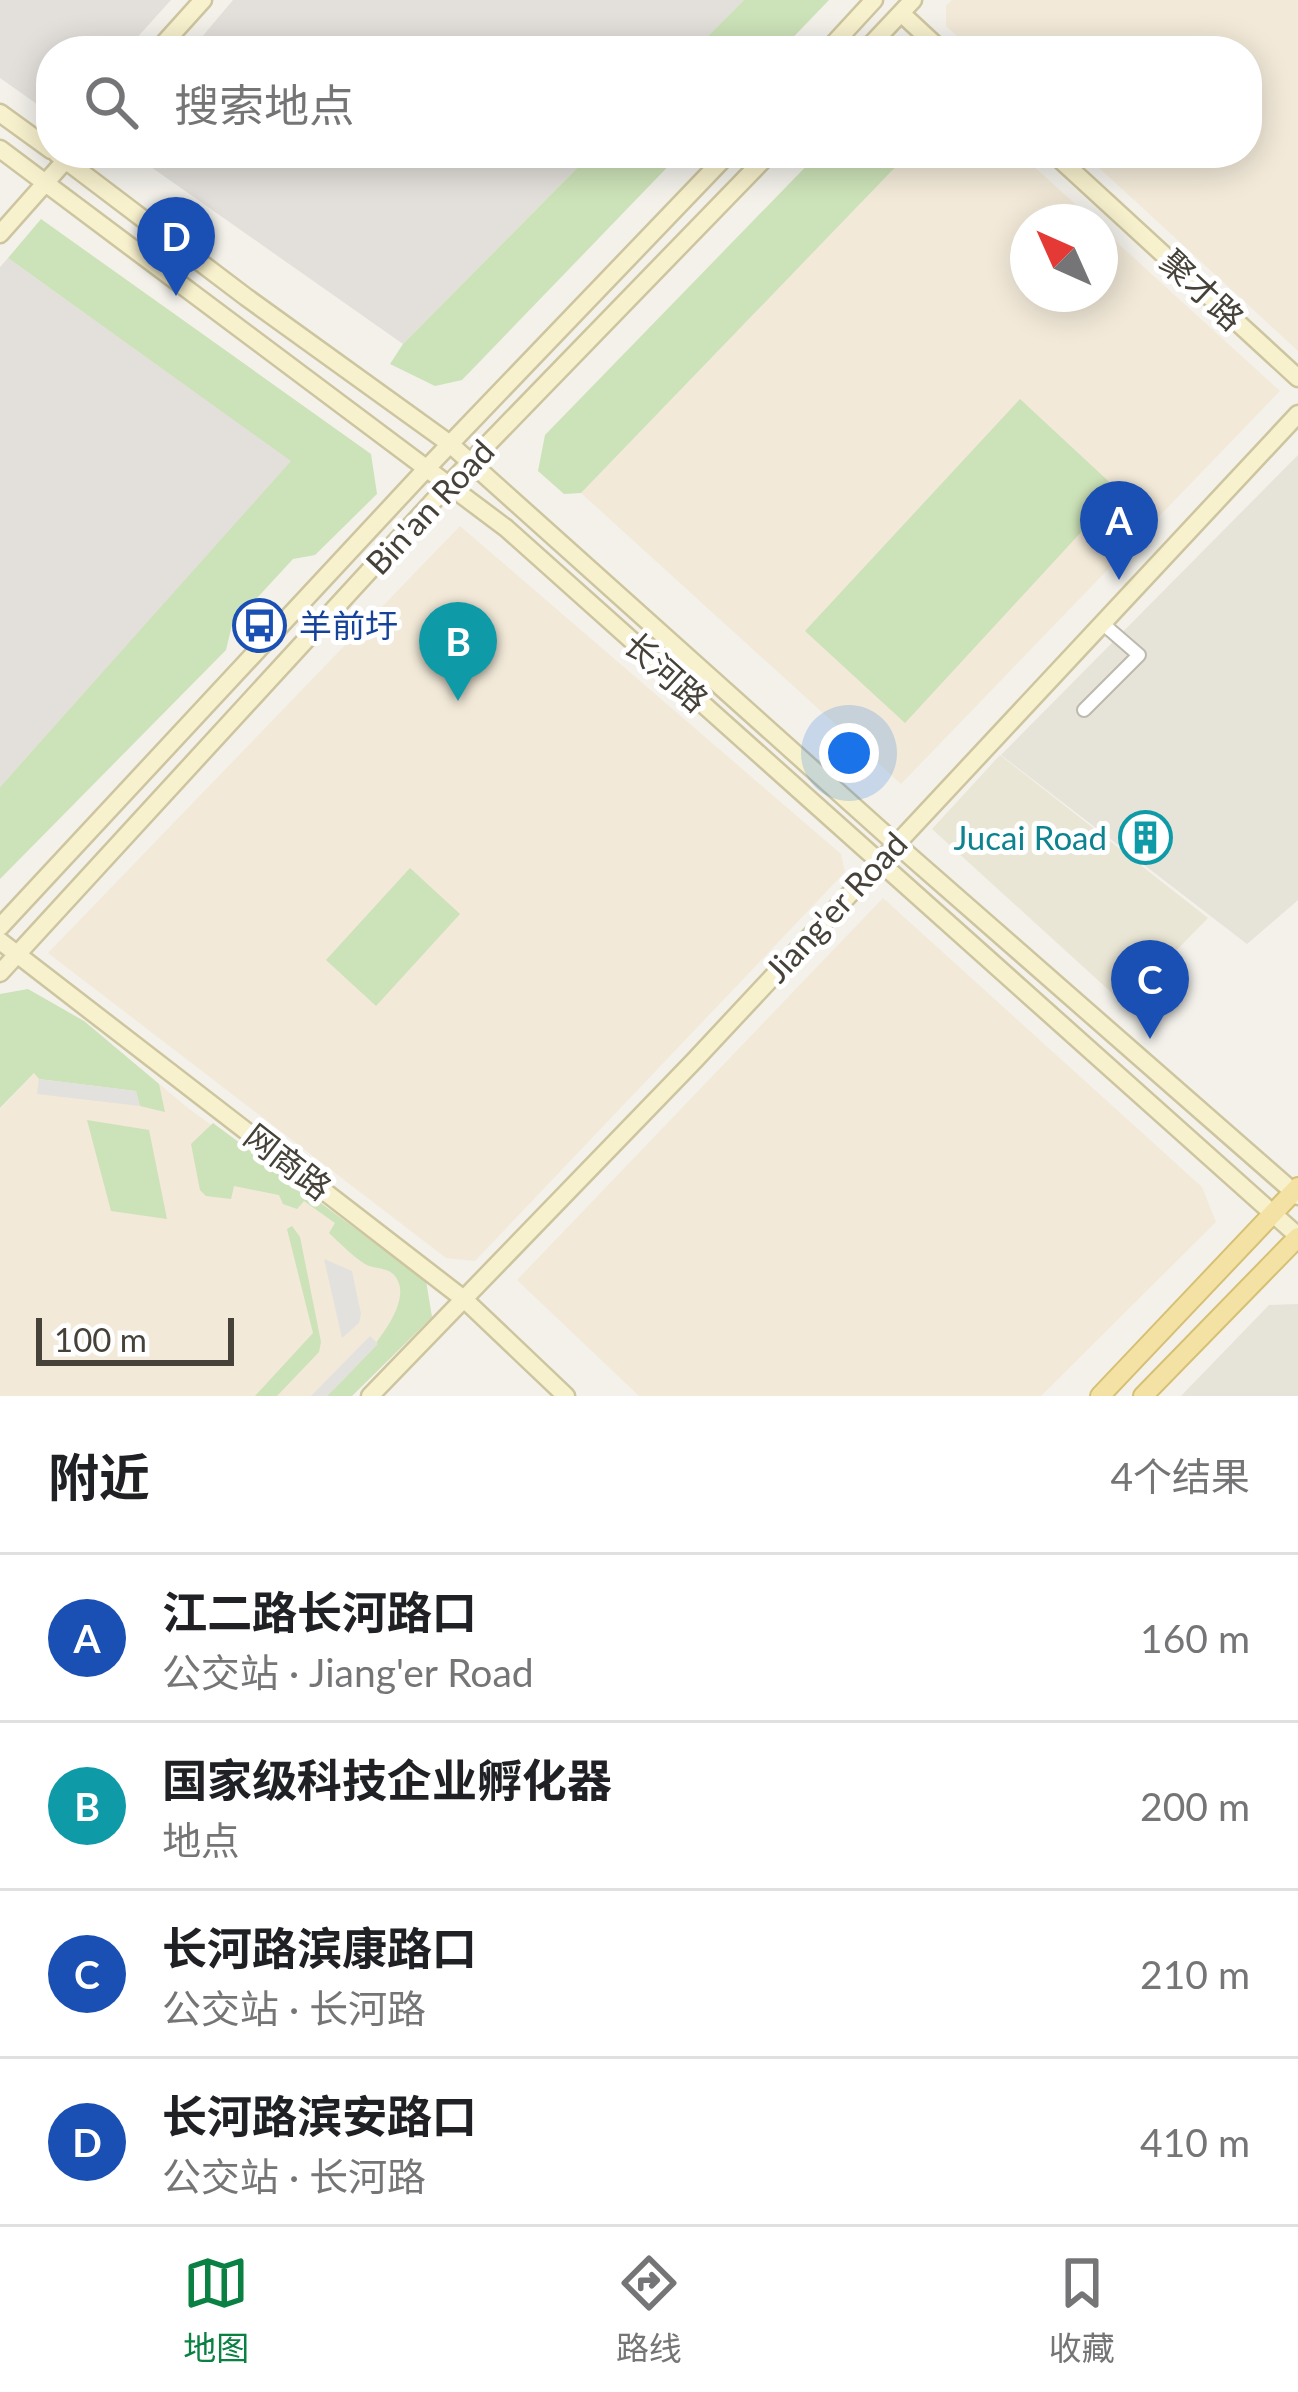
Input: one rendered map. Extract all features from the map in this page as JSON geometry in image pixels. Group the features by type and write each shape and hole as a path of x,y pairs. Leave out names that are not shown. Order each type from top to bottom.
{"main road":[{"path":"170,36 202,0"},
{"path":"840,36 874,0"},
{"path":"879,36 907,7 930,36"},
{"name":"长河路","path":"0,113 36,137"},
{"name":"长河路","path":"0,149 506,528 1298,1236"},
{"path":"0,234 53,168"},
{"name":"长河路","path":"79,168 246,297 450,444 895,843 1296,1192"},
{"name":"Bin'an Road","path":"0,927 427,468 715,168"},
{"name":"Bin'an Road","path":"0,974 449,484 756,168"},
{"name":"聚才路","path":"1069,168 1298,378"},
{"name":"Jiang'er Road","path":"370,1396 879,863 1298,414"},
{"name":"网商路","path":"0,941 465,1300 566,1396"},
{"path":"1100,1396 1296,1192"},
{"path":"1143,1396 1298,1236"}],"street":[{"path":"1084,710 1138,655 1102,622"}],"shaded area":[{"path":"0,0 171,0 139,36 36,36 36,103 0,78"},
{"path":"233,0 744,0 708,36 203,36"},
{"path":"952,0 1298,0 1298,351 1099,168 1262,168 1262,36 957,36 946,26 946,6"},
{"path":"152,168 577,168 403,344"},
{"path":"895,168 1036,168 1075,204 1010,204 1010,312 1118,312 1118,243 1280,391 901,784 581,493"},
{"path":"8,258 292,461 0,787 0,267"},
{"path":"1298,455 1298,900 1247,944 1001,755"},
{"path":"460,526 841,854 845,872 475,1261 446,1258 48,953"},
{"path":"1000,755 1208,918 1124,1004 932,829"},
{"path":"883,898 1202,1187 1216,1222 1041,1396 639,1396 517,1280"},
{"path":"84,1021 188,1108 426,1281 432,1317 352,1396 0,1396 0,1109"},
{"path":"39,1079 136,1091 140,1106 37,1094"},
{"path":"324,1259 352,1271 361,1314 359,1323 342,1338"},
{"path":"1298,1304 1298,1396 1181,1396 1269,1305"},
{"path":"370,1336 378,1344 327,1396 311,1396"}],"green space":[{"path":"744,0 829,0 794,36 708,36"},
{"path":"577,168 667,168 462,380 435,386 390,364 403,344"},
{"path":"804,168 895,168 581,493 564,494 538,471 545,435"},
{"path":"41,219 371,454 377,494 315,555 293,559 232,625 226,650 0,879 0,787 291,461 8,258"},
{"path":"1020,399 1119,491 905,723 805,631"},
{"path":"410,868 460,914 376,1006 326,960"},
{"path":"28,989 84,1021 159,1084 165,1112 140,1106 136,1091 39,1079 34,1073 0,1108 0,994"},
{"path":"87,1120 149,1130 167,1219 111,1211"},
{"path":"213,1123 426,1281 432,1317 352,1396 327,1396 388,1325 397,1308 397,1279 351,1253 329,1233 335,1223 304,1201 297,1209 283,1204 279,1195 234,1186 231,1199 206,1196 200,1190 191,1144"},
{"path":"292,1226 300,1237 321,1342 319,1352 277,1396 255,1396 313,1333 287,1229"}],"place":[{"name":"长河路滨安路口","path":"176,296"},
{"name":"江二路长河路口","path":"1119,580"},
{"name":"羊前圩","path":"260,626"},
{"name":"国家级科技企业孵化器","path":"458,701"},
{"name":"Jucai Road","path":"1146,838"},
{"name":"长河路滨康路口","path":"1150,1039"}]}
